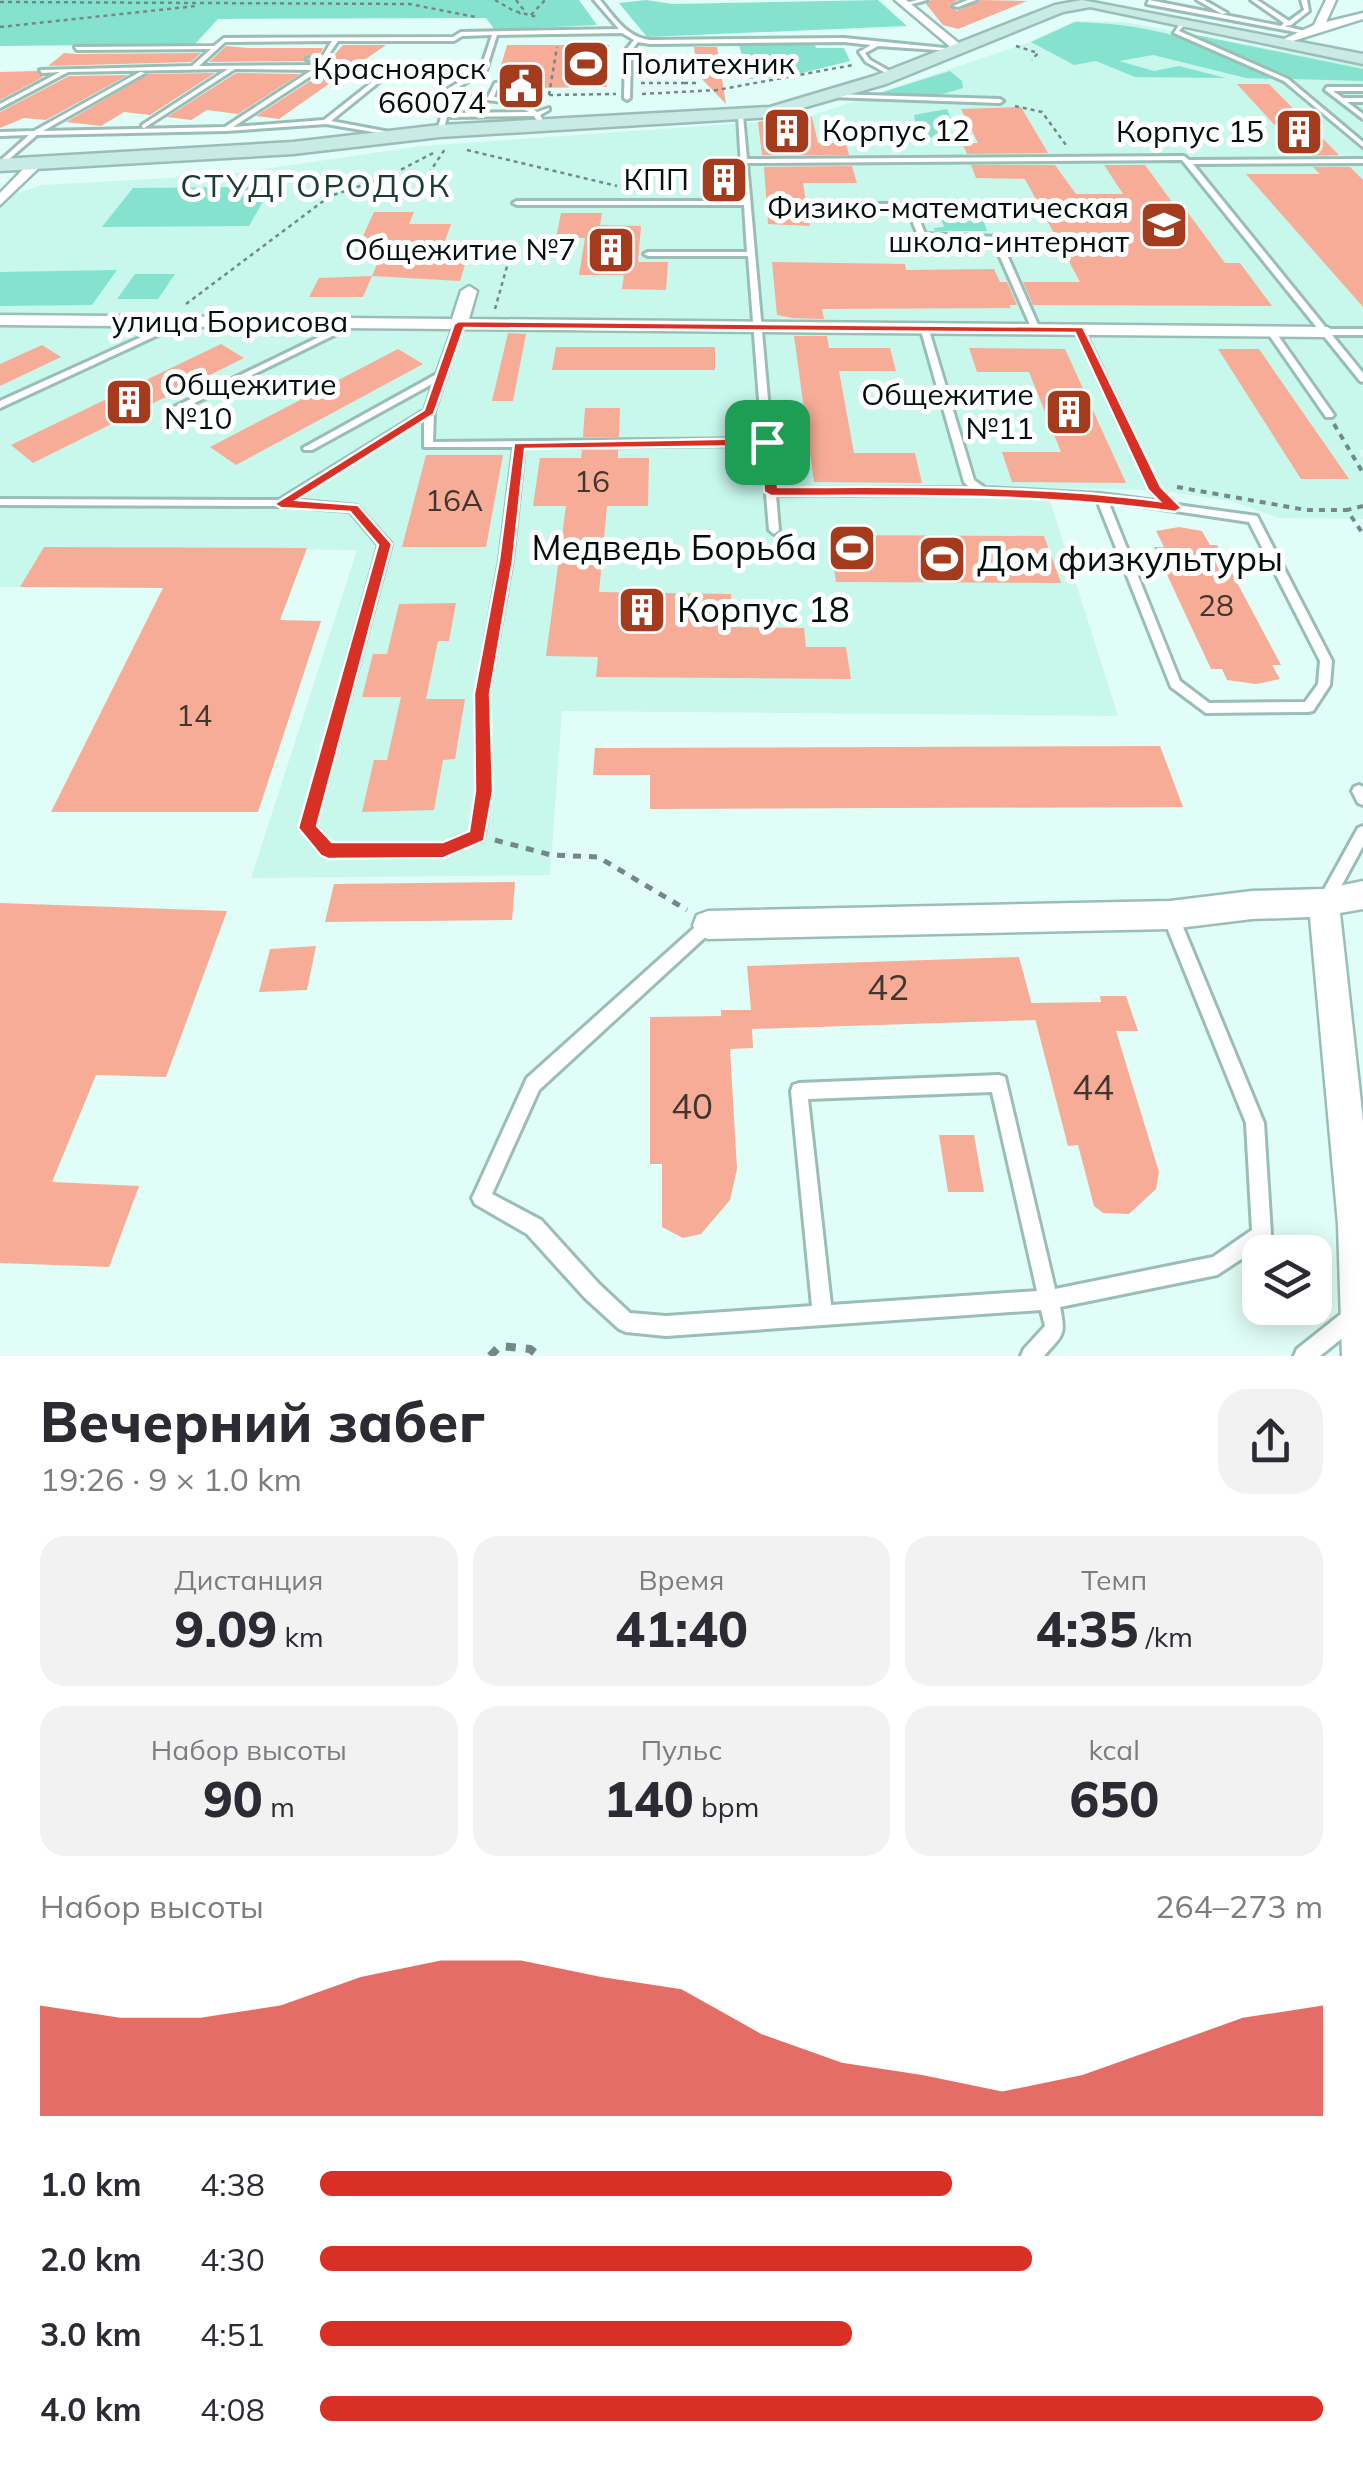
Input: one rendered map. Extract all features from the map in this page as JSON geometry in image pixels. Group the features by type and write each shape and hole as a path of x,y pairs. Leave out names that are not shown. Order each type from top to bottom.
{"main road":[{"path":"893,74 976,50 1088,1"},
{"path":"0,165 292,148 397,134 444,133 542,116 740,116 797,107 832,96 1060,8 1088,1 1183,23 1282,34 1363,59"}],"street":[{"path":"1312,30 1331,0"},
{"path":"903,2 955,48"},
{"path":"1282,34 1363,16"},
{"path":"0,201 37,164"},
{"path":"459,324 469,291"},
{"name":"улица Борисова","path":"0,320 173,322 260,318 355,323 756,327"},
{"path":"756,327 1327,332"},
{"path":"708,925 1170,915 1363,895"},
{"path":"1324,902 1359,1228 1357,1314 1362,1356"}],"lane":[{"path":"597,0 622,31 636,40 844,40 955,48"},
{"path":"903,2 924,0"},
{"path":"956,6 970,0"},
{"path":"1200,0 1217,11 1282,34 1307,10 1304,0"},
{"path":"1254,0 1289,24"},
{"path":"1129,12 1150,1 1259,26"},
{"path":"1183,23 1176,32 1286,80 1363,146"},
{"path":"192,70 224,40 622,31"},
{"path":"444,133 446,100 451,89 484,69 494,34"},
{"path":"201,60 324,60 336,40"},
{"path":"627,96 628,51 636,40"},
{"path":"877,44 862,52 868,61 893,74"},
{"path":"76,48 213,47"},
{"path":"142,128 234,67"},
{"path":"226,129 320,67"},
{"path":"42,72 392,67 326,122"},
{"path":"0,106 67,71"},
{"path":"0,165 37,132 144,72"},
{"path":"490,100 496,84"},
{"path":"1363,88 1327,88 1363,118"},
{"path":"832,96 1000,101"},
{"path":"446,100 516,100 542,116"},
{"path":"1341,100 1363,100"},
{"path":"740,116 774,530"},
{"path":"0,134 226,129 326,122 397,134"},
{"path":"744,161 1184,158 1363,379"},
{"path":"1187,162 1363,160"},
{"path":"517,203 745,204"},
{"path":"852,206 910,206 922,236 996,240 1035,327"},
{"path":"648,254 749,254"},
{"path":"0,405 173,322"},
{"path":"171,411 355,323"},
{"path":"459,324 430,412 428,444 767,442"},
{"path":"924,328 969,482 983,491"},
{"path":"1079,330 1155,490 1175,508"},
{"path":"1271,332 1329,415"},
{"path":"1327,332 1363,332"},
{"path":"308,448 442,374"},
{"path":"281,504 430,412"},
{"path":"0,502 354,508 385,544 308,828 328,850 444,850 478,836 484,791 482,694 506,560 519,446"},
{"path":"771,492 983,491 1101,497 1254,520 1326,661 1324,685 1308,707 1206,708 1175,684 1101,497"},
{"path":"1324,902 1363,832"},
{"path":"708,925 533,1084 480,1198 534,1227 626,1322 666,1326 1048,1300 1217,1266 1262,1234 1255,1123 1170,915"},
{"path":"822,1314 798,1091 999,1084 1055,1329 1032,1356"},
{"path":"1304,1356 1357,1314"}],"path":[{"path":"0,27 232,0"},
{"path":"332,3 338,0"},
{"path":"434,0 437,8"},
{"path":"516,0 523,9 512,25 530,34"},
{"path":"531,15 545,0"},
{"path":"0,2 409,4 484,19"},
{"path":"542,116 560,34"},
{"path":"1012,44 1038,54 1032,60"},
{"path":"683,59 684,83"},
{"path":"548,95 682,94 868,61"},
{"path":"633,83 700,82"},
{"path":"972,99 1039,110 1072,150"},
{"path":"412,200 444,133"},
{"path":"173,322 330,196 387,177 444,133"},
{"path":"465,150 521,160 625,189"},
{"path":"459,324 493,316 514,245"},
{"path":"1329,415 1363,473"},
{"path":"1154,483 1306,510 1363,506"},
{"path":"1347,510 1363,534"},
{"path":"478,836 551,855 598,857 640,879 708,925"},
{"path":"490,1356 500,1346 530,1348 539,1356"}],"shaded area":[{"path":"1075,21 1125,22 1363,66 1363,450 1359,451 1363,458 1363,519 1279,518 1232,501 1155,490 1046,488 1118,716 562,711 550,875 251,878 357,550 44,547 20,587 0,587 0,198 43,185 223,175 421,146 802,119 1027,43"}],"green space":[{"path":"0,0 579,0 597,25 495,30 486,18 218,19 195,44 0,46"},
{"path":"646,0 673,4 878,0 907,26 647,37 619,3"},
{"path":"1075,22 1177,36 1226,54 1271,79 1246,78 1153,55 1119,61 1154,71 1179,66 1226,78 1135,77 1096,61 1074,65 1031,42"},
{"path":"1186,33 1363,69 1363,81 1293,79"},
{"path":"814,43 816,48 844,48 850,61 782,78 749,79 739,45"},
{"path":"950,71 962,81 963,88 933,97 870,96"},
{"path":"947,109 954,127 928,139 837,139 835,127 916,127 914,115"},
{"path":"271,187 249,226 102,227 133,188"},
{"path":"947,200 980,210 987,231 935,231 934,228 944,227 941,219 931,219 929,210"},
{"path":"117,270 92,305 0,306 0,272"},
{"path":"135,274 175,274 158,299 117,299"}],"building":[{"path":"931,0 958,0 949,5 957,11 980,0 1027,1 958,29 943,25 926,4"},
{"path":"343,45 386,45 360,63 328,62"},
{"path":"507,45 609,45 607,87 530,88 529,94 515,97 499,94 502,81 497,79"},
{"path":"226,46 323,48 320,54 303,57 303,61 209,62"},
{"path":"694,47 717,47 726,104 698,75"},
{"path":"64,53 201,53 191,62 48,66"},
{"path":"37,71 43,77 0,100 0,72"},
{"path":"215,73 150,115 124,112 101,126 66,122 148,74"},
{"path":"236,73 300,74 238,114 207,110 191,120 167,117"},
{"path":"321,74 343,74 279,119 256,116"},
{"path":"128,75 46,120 24,118 0,128 0,112 69,76"},
{"path":"1237,84 1269,84 1339,155 1303,156"},
{"path":"1021,107 1048,153 967,154 962,143 978,143 961,109"},
{"path":"805,111 812,117 818,143 846,143 849,155 762,155 758,122"},
{"path":"971,165 1055,165 1076,194 1123,194 1104,165 1145,165 1172,202 1180,202 1225,263 1240,263 1272,306 1033,305 1023,282 1080,282 1025,179 976,178"},
{"path":"852,166 857,183 803,183 810,226 768,224 764,167"},
{"path":"1313,167 1350,167 1363,180 1363,307 1246,174 1320,174"},
{"path":"374,212 414,212 409,224 451,224 438,261 466,261 460,281 372,276 388,238 362,238"},
{"name":"Общежитие №7","path":"561,213 602,213 600,225 641,226 638,262 668,262 666,290 622,289 624,275 579,275 585,238 556,238"},
{"path":"772,262 905,264 906,270 994,269 1000,282 1007,282 1017,305 822,309 824,319 792,318 777,315"},
{"path":"372,276 363,297 309,297 319,278"},
{"path":"508,333 526,334 513,401 492,401"},
{"path":"794,336 827,336 829,348 890,348 896,371 839,371 854,453 915,453 922,483 814,482"},
{"name":"Общежитие №10","path":"221,344 244,358 33,463 11,445"},
{"path":"42,345 61,357 0,386 0,364"},
{"path":"556,347 715,347 715,370 552,370"},
{"name":"Общежитие №11","path":"969,348 1065,349 1126,483 1012,482 1002,452 1061,452 1029,372 977,372"},
{"path":"398,349 423,364 236,465 210,447"},
{"path":"1218,349 1259,349 1349,479 1301,479"},
{"path":"585,408 620,408 619,437 583,437"},
{"name":"Корпус 18","path":"582,450 618,450 618,458 649,458 648,506 607,506 599,592 731,594 732,627 804,628 806,647 846,647 851,679 596,677 598,657 546,656 566,506 533,506 540,458 581,458"},
{"path":"426,455 503,455 486,547 402,547"},
{"path":"1179,527 1202,531 1210,545 1217,545 1281,665 1272,665 1280,679 1256,684 1227,680 1222,669 1211,669 1154,547 1164,547 1156,531"},
{"name":"Дом физкультуры","path":"829,535 1044,536 1061,583 836,582"},
{"path":"44,547 307,548 280,620 321,621 258,812 51,812 163,588 20,587"},
{"path":"456,603 449,641 438,641 426,699 465,699 455,759 443,760 434,810 362,812 374,760 387,760 401,697 362,697 373,654 387,654 399,604"},
{"path":"1160,746 1183,807 650,809 650,775 593,775 595,748"},
{"path":"515,882 512,920 325,922 334,884"},
{"path":"0,903 227,911 166,1077 96,1075 52,1182 139,1186 109,1267 0,1263"},
{"path":"316,946 307,990 259,992 270,949"},
{"path":"1019,957 1036,1020 752,1029 753,1048 730,1049 737,1169 730,1200 701,1234 683,1238 662,1227 662,1164 650,1164 650,1017 721,1016 721,1010 751,1010 747,966"},
{"path":"1100,996 1126,996 1138,1031 1116,1031 1159,1172 1156,1189 1129,1214 1103,1213 1094,1206 1078,1145 1068,1146 1031,1003 1101,1002"},
{"path":"939,1135 974,1135 984,1192 948,1192"}],"place":[{"name":"Политехник","path":"586,64"},
{"name":"Красноярск 660074","path":"521,86"},
{"name":"Корпус 12","path":"787,131"},
{"name":"Корпус 15","path":"1299,132"},
{"name":"КПП","path":"724,180"},
{"name":"Физико-математическая школа-интернат","path":"1164,225"},
{"name":"Общежитие №7","path":"611,250"},
{"name":"Общежитие №10","path":"129,402"},
{"name":"Общежитие №11","path":"1069,412"},
{"name":"Медведь Борьба","path":"852,548"},
{"name":"Дом физкультуры","path":"942,559"},
{"name":"Корпус 18","path":"642,610"}],"district":[{"name":"СТУДГОРОДОК","path":"316,186"}],"route":[{"path":"459,324 1079,330 1155,490 1175,508 1101,497 983,491 771,492 767,442 519,446 506,560 482,694 484,791 478,836 444,850 328,850 308,828 385,544 354,508 281,504 430,412 459,324"}]}
